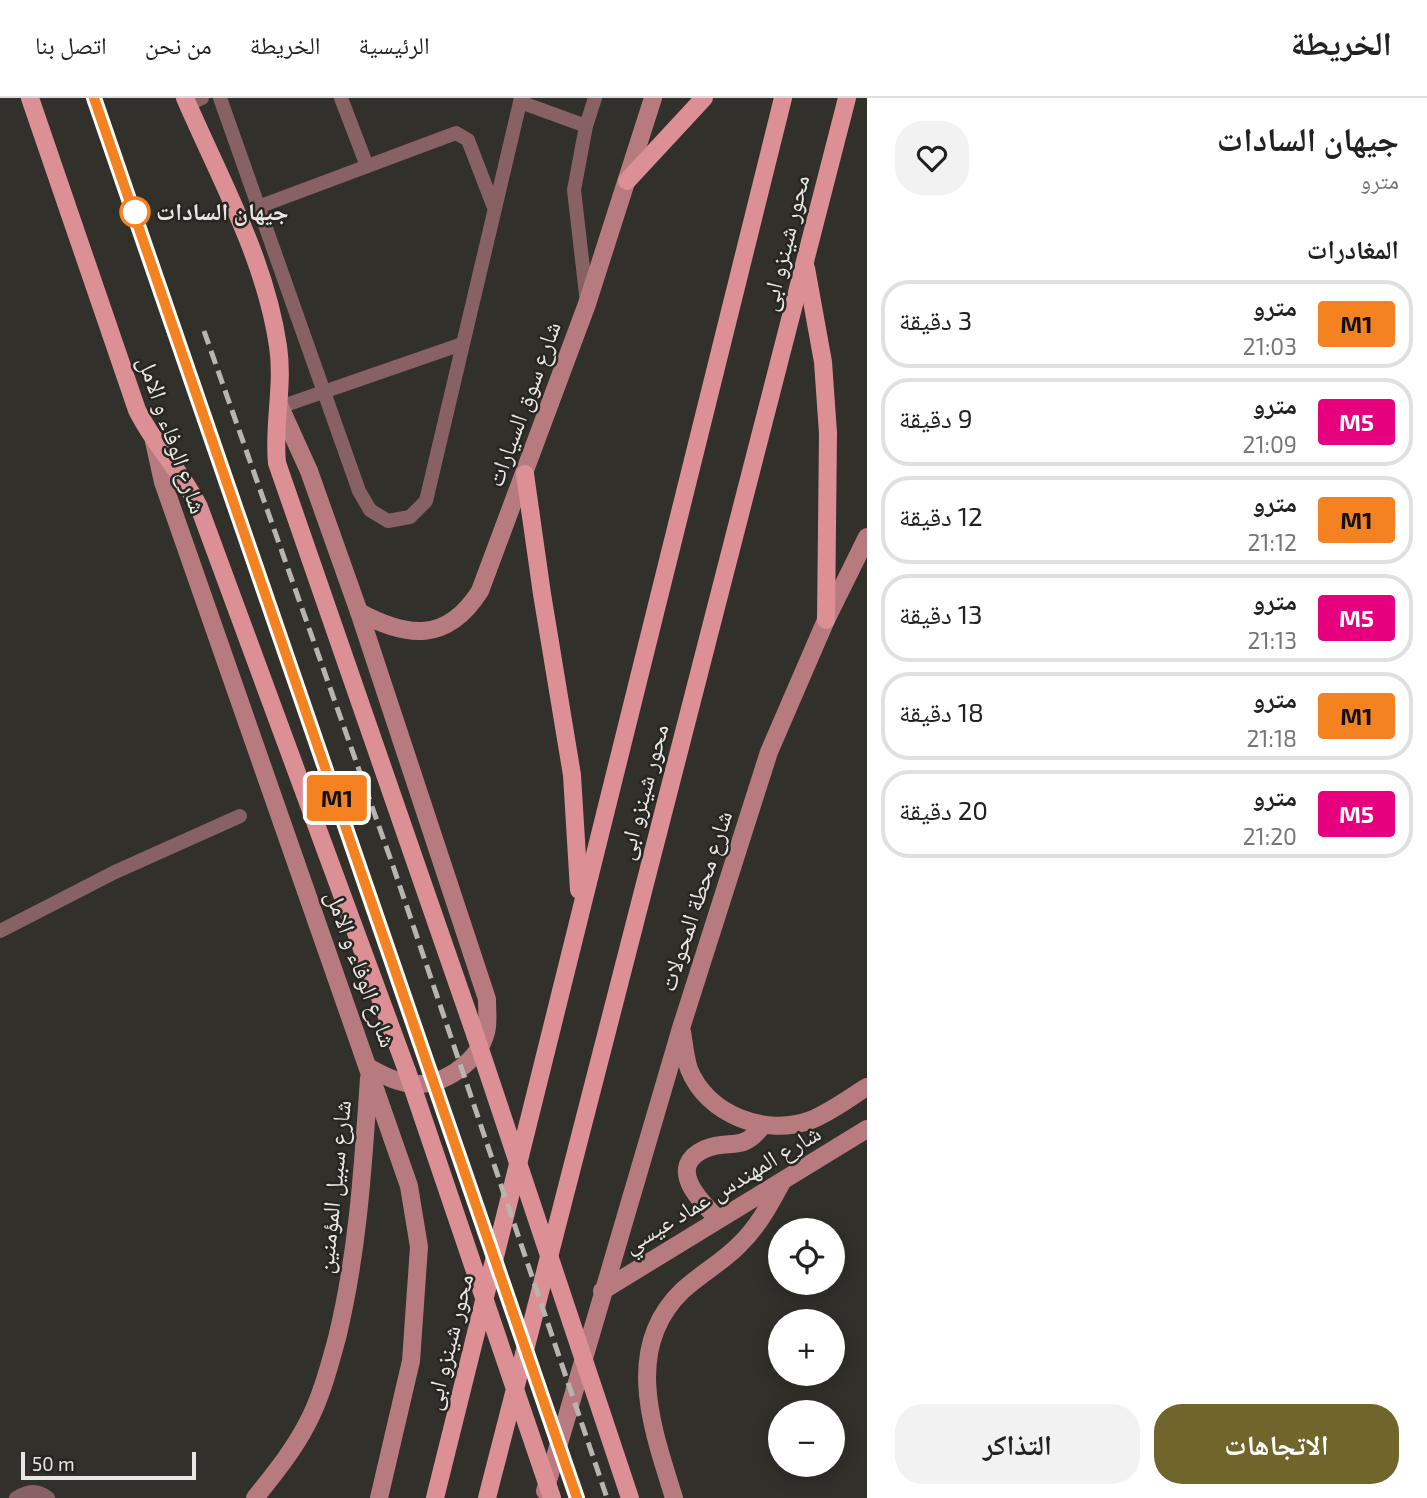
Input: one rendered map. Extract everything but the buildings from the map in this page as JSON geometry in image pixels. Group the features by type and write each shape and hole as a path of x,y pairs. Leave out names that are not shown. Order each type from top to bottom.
{"main road":[{"name":"شارع الوفاء و الامل","path":"30,98 134,401 153,441"},
{"path":"627,181 704,98"},
{"name":"محور شينزو ابى","path":"435,1498 783,98"},
{"name":"محور شينزو ابى","path":"487,1498 847,98"},
{"name":"شارع الوفاء و الامل","path":"191,100 248,239 266,291 278,348 280,407"},
{"path":"805,264 823,362 828,433 826,620"},
{"path":"280,407 275,444 282,481 476,1037 630,1498"},
{"path":"153,441 184,480 199,508 407,1071 552,1498"},
{"path":"526,474 542,594 572,775 580,869 579,919"}],"street":[{"name":"شارع سوق السيارات","path":"359,612 387,627 410,632 434,629 461,615 480,591 526,474 587,304 653,98"},
{"name":"شارع الوفاء و الامل","path":"153,441 167,495 370,1068 393,1080 422,1084 451,1076 474,1056 486,1029 487,999 359,612 309,471 280,407"},
{"name":"شارع محطة المحولات","path":"543,1498 681,1028 769,752 826,620 867,537"},
{"name":"شارع المهندس عماد عيسي","path":"681,1028 689,1068 706,1095 732,1115 763,1125 779,1126 810,1120 867,1087"},
{"name":"شارع سبيل المؤمنين","path":"255,1498 282,1465 308,1422 329,1367 352,1273 359,1223 370,1068"},
{"path":"370,1068 409,1186 419,1247 411,1361 379,1498"},
{"path":"718,1219 690,1187 687,1178 692,1161 706,1149 746,1142 763,1125"},
{"name":"شارع المهندس عماد عيسي","path":"602,1291 867,1129"},
{"path":"674,1498 651,1419 645,1385 649,1349 661,1316 682,1291 741,1244 764,1215 782,1182"}],"lane":[{"path":"220,98 359,491 370,510 388,521 410,517 426,501 521,100 586,126"},
{"path":"341,98 367,166"},
{"path":"587,304 573,190 586,126 595,98"},
{"path":"258,207 456,133 464,135 494,206"},
{"path":"280,407 324,394 462,344"},
{"path":"0,931 115,872 240,816"},
{"path":"16,1498 31,1491 40,1492 48,1498"}],"railway":[{"path":"204,331 393,866 607,1498"},
{"path":"179,340 577,1498"}],"metro line":[{"name":"M1","path":"94,98 577,1498"}],"place":[{"name":"جيهان السادات","path":"135,212"}]}
